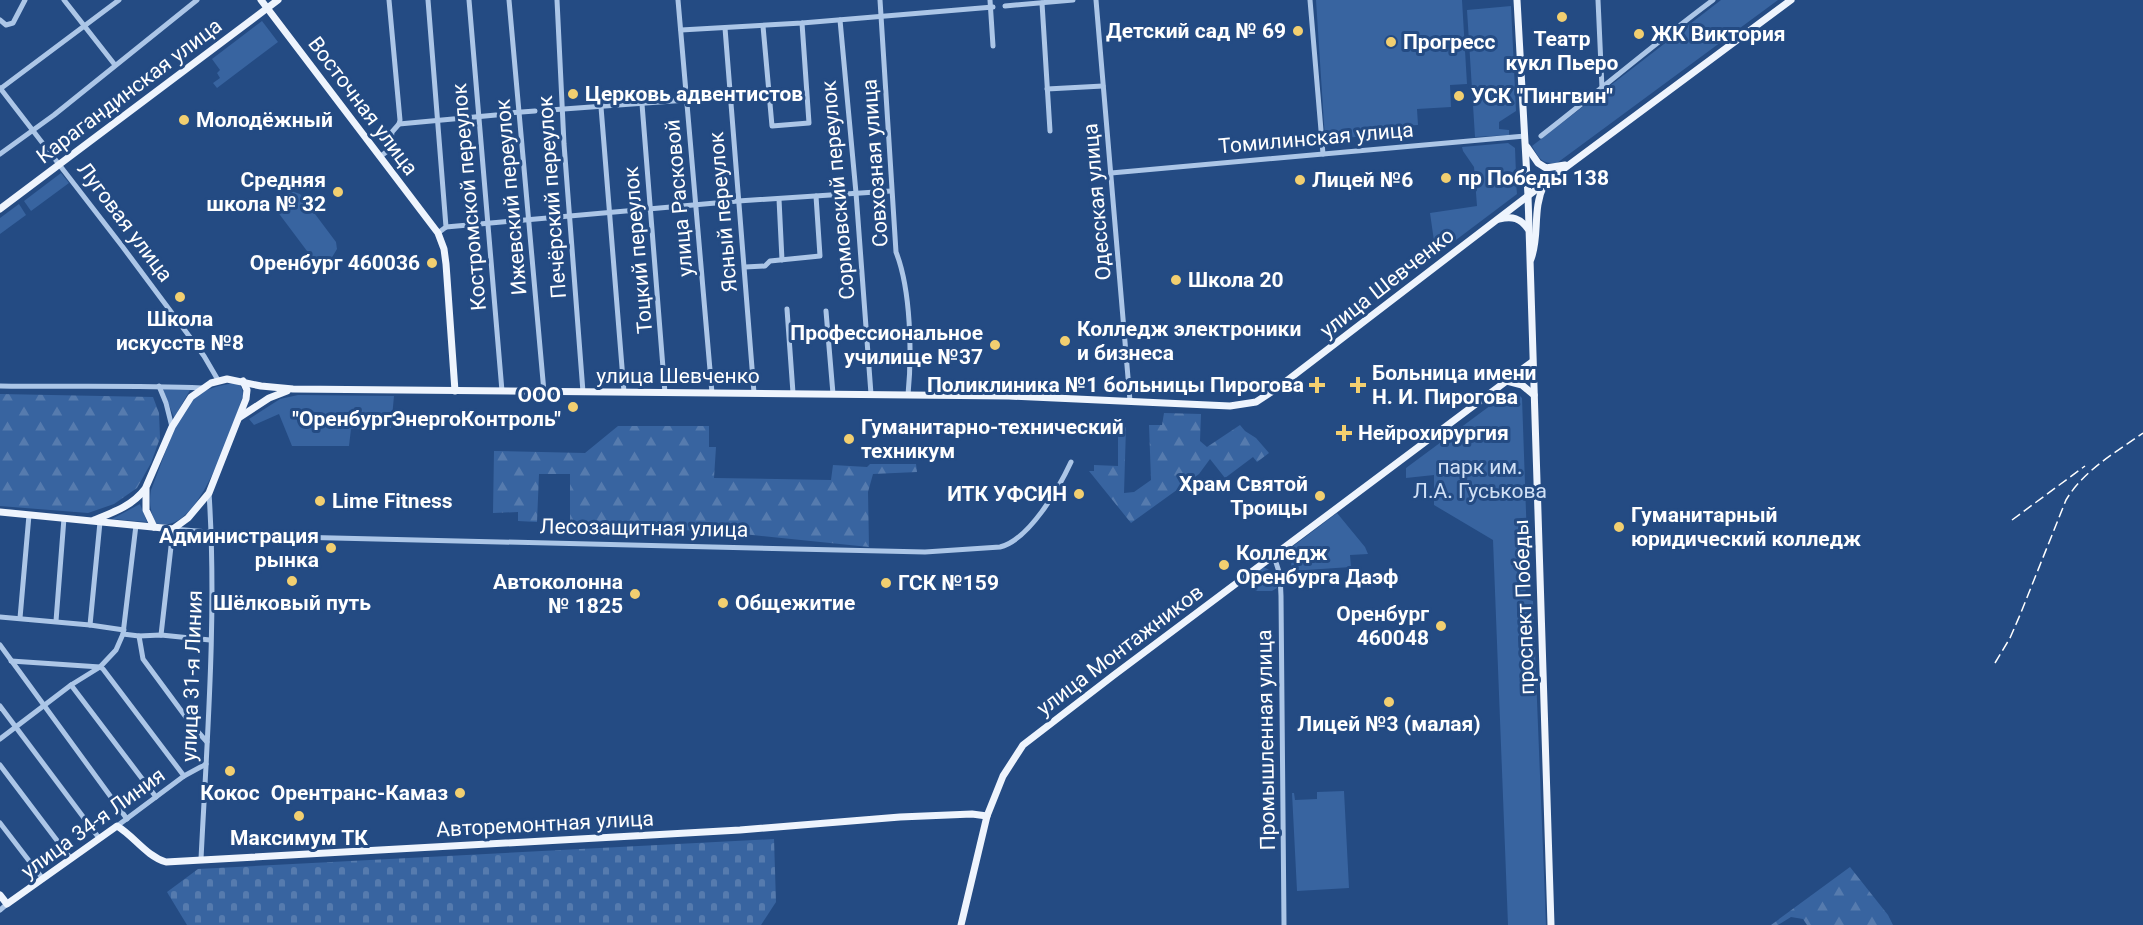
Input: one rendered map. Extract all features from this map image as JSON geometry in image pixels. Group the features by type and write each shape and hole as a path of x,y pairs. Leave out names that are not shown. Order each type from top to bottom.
{"main road":[{"name":"Восточная улица","path":"261,0 438,233"},
{"name":"Карагандинская улица","path":"0,209 278,0"},
{"name":"проспект Победы","path":"1517,0 1528,196 1551,925"},
{"name":"улица Шевченко","path":"218,380 232,379 261,386 293,389 908,394 1230,406 1247,404 1262,399 1546,182 1791,0"},
{"path":"1526,145 1538,163 1546,168 1571,164"},
{"path":"1529,264 1535,249 1538,199 1546,182"},
{"path":"1497,219 1514,217 1520,219 1529,229"},
{"path":"438,233 444,249 446,264 455,391"},
{"name":"улица Монтажников","path":"961,925 987,816 1003,776 1023,745 1532,362"},
{"path":"92,521 128,506 139,498 147,488 172,427 187,400 202,388 218,380"},
{"path":"0,512 173,529 198,508 209,493 247,393 243,381"},
{"path":"1507,381 1522,385 1534,395"},
{"name":"улица Шевченко","path":"239,418 269,398 293,389"},
{"path":"147,488 146,510 154,527"},
{"name":"Авторемонтная улица","path":"117,826 157,859 166,862 729,830 906,816 972,814 987,816"},
{"name":"улица 34-я Линия","path":"7,904 117,826"},
{"path":"0,896 7,904"}],"street":[{"path":"0,20 6,25 13,22 25,0"},
{"path":"64,0 115,65"},
{"path":"0,88 119,0"},
{"path":"381,156 390,149 392,132 400,120 389,0"},
{"path":"428,0 446,227"},
{"name":"Костромской переулок","path":"469,0 502,391"},
{"name":"Ижевский переулок","path":"509,0 544,392"},
{"name":"Печёрский переулок","path":"557,0 562,110 583,392"},
{"name":"улица Расковой","path":"678,0 712,393"},
{"name":"Совхозная улица","path":"880,0 896,252 902,267 910,333 911,364 908,394"},
{"path":"1005,6 1072,0"},
{"name":"Одесская улица","path":"1096,0 1130,401"},
{"path":"1310,0 1323,154"},
{"path":"1598,0 1602,88"},
{"path":"1541,136 1713,0"},
{"path":"0,154 54,115 197,1"},
{"path":"1042,3 1050,131"},
{"path":"681,30 840,20 991,4 993,46"},
{"name":"Сормовский переулок","path":"840,20 871,394"},
{"path":"763,26 772,126 810,123 802,23"},
{"name":"Ясный переулок","path":"725,28 754,393"},
{"path":"1047,88 1103,86"},
{"name":"Луговая улица","path":"0,88 204,356 218,380"},
{"path":"550,110 687,100"},
{"name":"Тоцкий переулок","path":"642,104 665,393"},
{"path":"601,107 624,392"},
{"path":"507,113 535,111"},
{"path":"399,124 496,115"},
{"name":"Томилинская улица","path":"1111,173 1525,136"},
{"path":"438,233 446,227 487,223 891,190"},
{"path":"745,267 765,266 770,261 820,256 816,196"},
{"path":"779,199 782,260"},
{"path":"787,309 794,393"},
{"path":"826,310 832,394"},
{"path":"0,386 202,388"},
{"path":"159,386 169,411 172,427"},
{"name":"Лесозащитная улица","path":"173,529 212,533 368,539 925,552 1000,548 1010,545 1040,515 1058,490 1071,462"},
{"name":"улица 31-я Линия","path":"201,860 210,640 212,533 209,493"},
{"path":"20,618 29,515"},
{"path":"56,621 64,518"},
{"path":"90,625 100,522"},
{"path":"0,739 71,685 100,667 116,650 123,632 136,525"},
{"path":"161,635 173,529"},
{"name":"Промышленная улица","path":"1274,556 1280,575 1281,597 1284,925"},
{"path":"0,617 90,625 139,636 161,635 210,640"},
{"path":"139,636 143,659 207,742"},
{"path":"0,645 127,819"},
{"path":"11,661 100,667 184,776"},
{"path":"71,685 156,797"},
{"path":"0,706 99,838"},
{"name":"улица 34-я Линия","path":"117,826 184,776 206,764"},
{"path":"0,765 71,859"},
{"path":"0,823 43,879"},
{"name":"улица 34-я Линия","path":"0,910 7,904"}],"green space":[{"name":"Прогресс","path":"1316,0 1462,0 1467,84 1450,85 1451,107 1417,109 1418,125 1400,126 1401,134 1325,139"},
{"path":"1721,0 1778,0 1557,163 1547,163 1539,157 1532,146"},
{"path":"1511,6 1516,111 1499,122 1499,129 1509,130 1509,135 1475,137 1467,10"},
{"path":"262,21 278,42 217,88 213,83 220,78 217,73 220,70 212,59"},
{"path":"1508,143 1515,148 1516,174 1513,179 1516,183 1517,194 1436,255 1430,213 1477,206 1474,167 1462,147"},
{"path":"61,173 69,183 31,211 24,201"},
{"path":"291,191 300,194 336,242 337,249 331,259 320,263 313,259 277,211 280,199"},
{"path":"19,204 26,215 0,234 0,218"},
{"path":"235,383 242,388 243,396 212,476 200,497 186,514 172,523 156,523 150,507 151,490 169,443 186,408 192,400 206,390"},
{"path":"163,389 190,390 174,418"},
{"name":"парк им. Л.А. Гуськова","path":"1510,391 1515,391 1522,398 1528,568 1525,575 1526,599 1533,601 1546,925 1508,925 1493,540 1434,505 1434,475 1406,478 1406,468"},
{"path":"0,394 153,397 159,413 160,438 151,463 137,488 114,504 88,513 0,506"},
{"path":"298,395 394,396 391,428 351,429 349,446 292,446 279,414 254,425 249,419 280,399"},
{"path":"1164,413 1201,414 1200,441 1207,447 1240,425 1269,453 1257,462 1253,457 1225,478 1210,459 1199,474 1131,523 1089,471 1094,471 1094,465 1118,466 1118,428 1126,427 1124,493 1134,492 1151,480 1149,425 1162,425"},
{"path":"618,426 709,426 709,447 716,447 714,478 831,480 833,465 867,467 870,464 916,464 917,472 873,474 868,492 869,547 724,532 570,525 570,474 539,474 537,522 518,521 518,512 493,513 494,451 585,453"},
{"path":"140,504 147,522 112,519"},
{"path":"1337,513 1365,547 1368,554 1350,555 1351,567 1291,571 1292,547"},
{"path":"1263,567 1274,575 1277,588 1272,591 1251,591 1246,580"},
{"path":"1344,791 1349,888 1297,891 1292,793 1294,793 1295,800 1317,799 1317,792"},
{"path":"774,839 776,902 761,925 187,925 167,892 198,869"},
{"path":"1850,867 1888,915 1893,925 1807,925 1803,919 1791,917 1778,925 1771,925"}],"railway":[{"path":"1995,663 2010,638 2066,500 2073,489 2091,471 2143,433"},
{"path":"2012,520 2085,466"}],"place":[{"name":"Театр кукл Пьеро","path":"1562,17"},
{"name":"Детский сад № 69","path":"1298,31"},
{"name":"ЖК Виктория","path":"1639,34"},
{"name":"Прогресс","path":"1391,42"},
{"name":"Церковь адвентистов","path":"573,94"},
{"name":"УСК \"Пингвин\"","path":"1459,96"},
{"name":"Молодёжный","path":"184,120"},
{"name":"пр Победы 138","path":"1446,178"},
{"name":"Лицей №6","path":"1300,180"},
{"name":"Средняя школа № 32","path":"338,192"},
{"name":"Оренбург 460036","path":"432,263"},
{"name":"Школа 20","path":"1176,280"},
{"name":"Школа искусств №8","path":"180,297"},
{"name":"Колледж электроники и бизнеса","path":"1065,341"},
{"name":"Профессиональное училище №37","path":"995,345"},
{"name":"Поликлиника №1 больницы Пирогова","path":"1317,385"},
{"name":"Больница имени Н. И. Пирогова","path":"1358,385"},
{"name":"ООО \"ОренбургЭнергоКонтроль\"","path":"573,407"},
{"name":"Нейрохирургия","path":"1344,433"},
{"name":"Гуманитарно-технический техникум","path":"849,439"},
{"name":"ИТК УФСИН","path":"1079,494"},
{"name":"Храм Святой Троицы","path":"1320,496"},
{"name":"Lime Fitness","path":"320,501"},
{"name":"Гуманитарный юридический колледж","path":"1619,527"},
{"name":"Администрация рынка","path":"331,548"},
{"name":"Колледж Оренбурга Даэф","path":"1224,565"},
{"name":"Шёлковый путь","path":"292,581"},
{"name":"ГСК №159","path":"886,583"},
{"name":"Автоколонна № 1825","path":"635,594"},
{"name":"Общежитие","path":"723,603"},
{"name":"Оренбург 460048","path":"1441,626"},
{"name":"Лицей №3 (малая)","path":"1389,702"},
{"name":"Кокос","path":"230,771"},
{"name":"Орентранс-Камаз","path":"460,793"},
{"name":"Максимум ТК","path":"299,816"}]}
